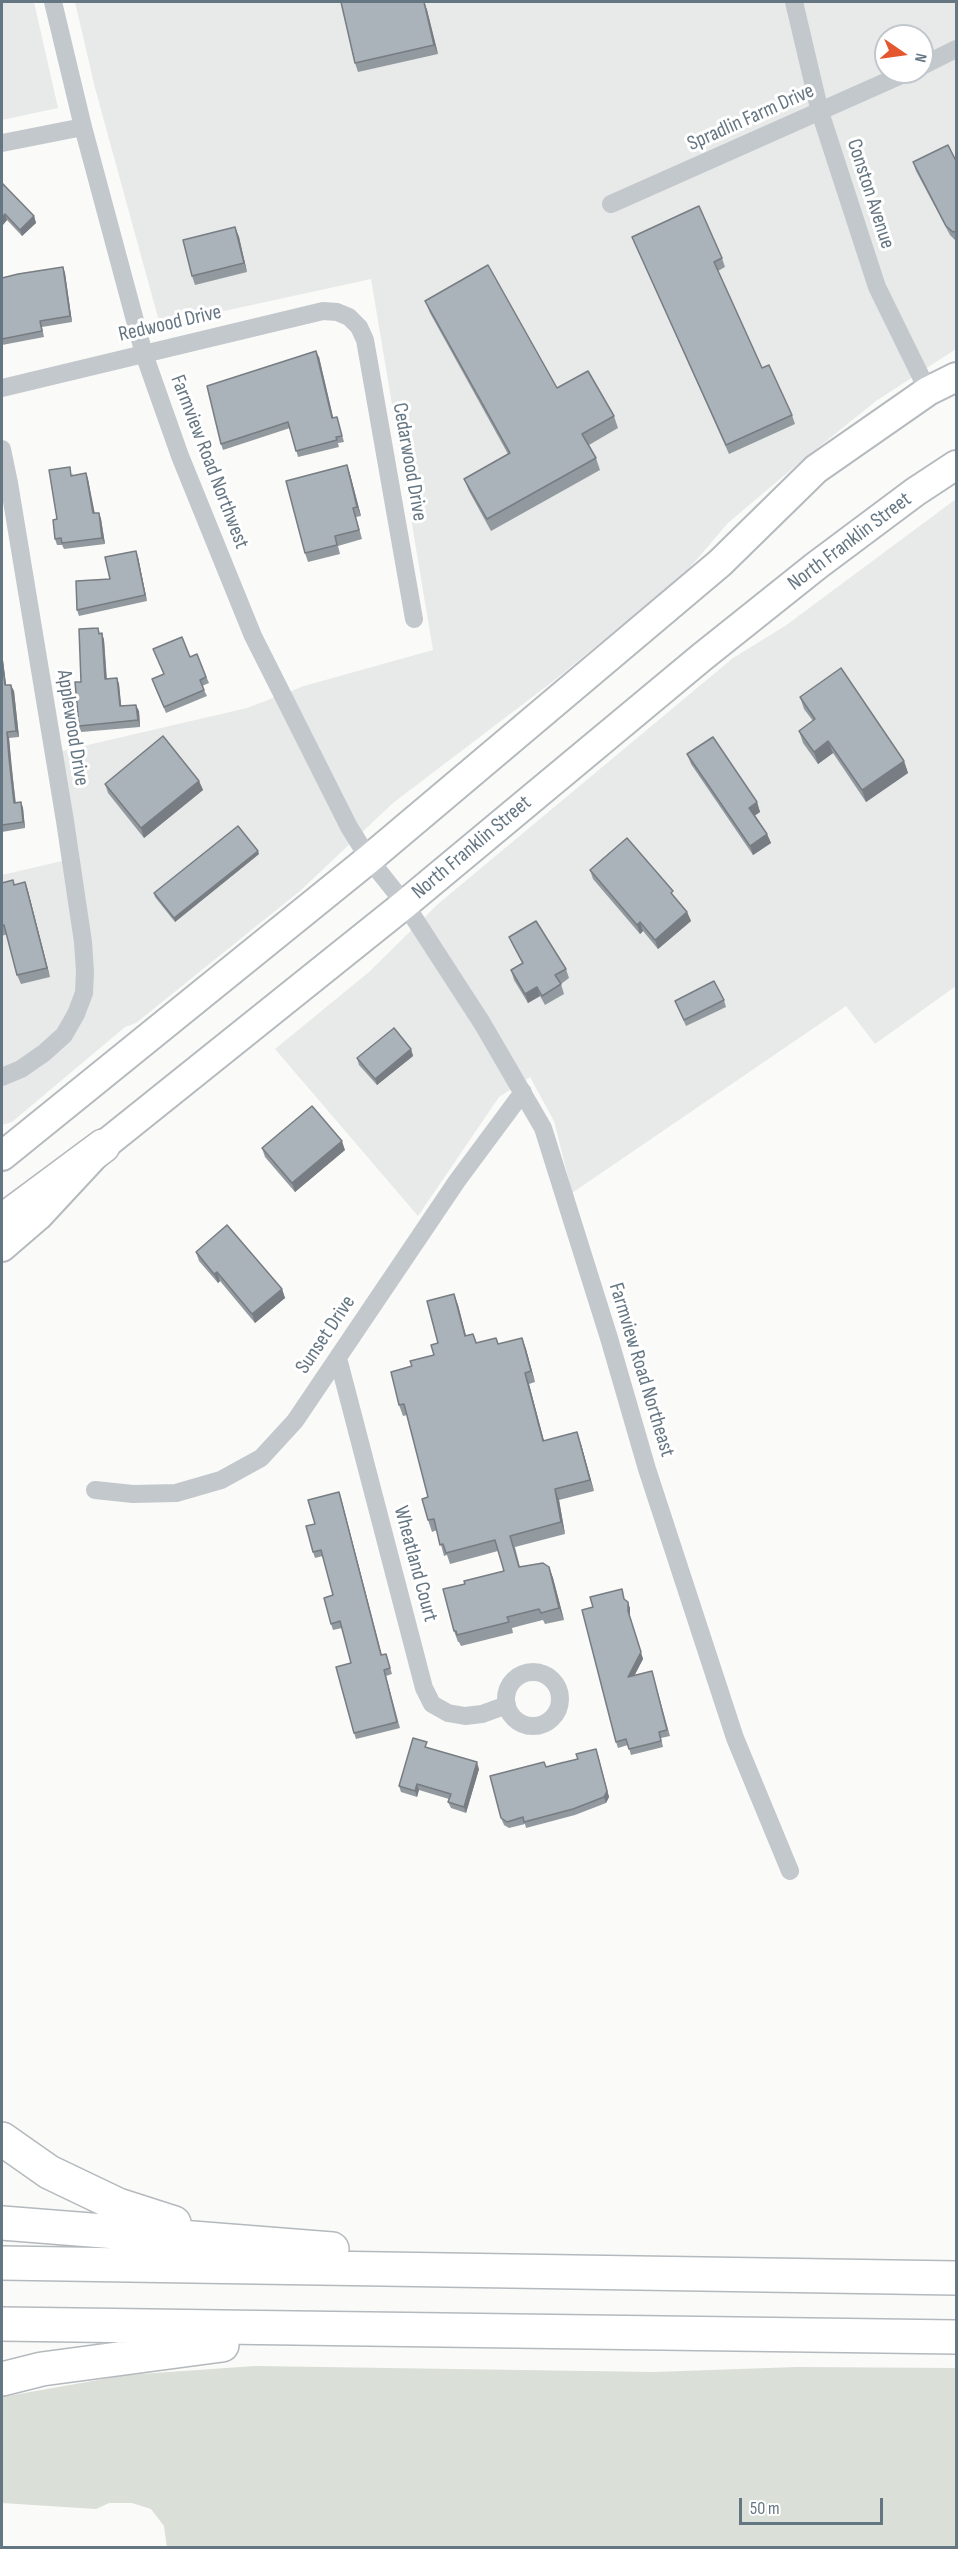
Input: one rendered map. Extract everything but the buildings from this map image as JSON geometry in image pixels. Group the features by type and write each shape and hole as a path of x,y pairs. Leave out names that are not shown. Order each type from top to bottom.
{"highway":[{"path":"2,1221 103,1146"},
{"path":"2,2139 49,2172 118,2205 221,2239"},
{"path":"2,2223 221,2239 604,2273"},
{"path":"2,2263 957,2278"},
{"path":"2,2324 957,2337"},
{"path":"2,2379 42,2369 198,2346 467,2330"}],"main road":[{"path":"2,1156 369,860 720,563 816,469 928,391 957,377"},
{"name":"North Franklin Street","path":"2,1247 38,1216 103,1146 405,904 702,657 816,566 915,492 957,465"}],"street":[{"name":"Farmview Road Northwest","path":"53,2 83,127 144,354 180,456 253,636 328,788 369,860 405,904"},
{"name":"Conston Avenue","path":"794,2 820,112 877,287 928,391"},
{"path":"934,60 957,49"},
{"name":"Spradlin Farm Drive","path":"611,204 882,84"},
{"path":"2,143 83,127"},
{"name":"Redwood Drive","path":"2,388 323,311 337,312 349,317"},
{"name":"Cedarwood Drive","path":"349,317 359,327 365,340 414,619"},
{"name":"Applewood Drive","path":"2,449 82,942 84,993 76,1014 64,1035 21,1069 2,1077"},
{"name":"Farmview Road Northeast","path":"405,904 523,1092 543,1128 647,1469 735,1738 790,1871"},
{"name":"Sunset Drive","path":"95,1490 133,1494 176,1493 221,1480 261,1458 295,1421 457,1181 523,1092"},
{"name":"Wheatland Court","path":"338,1358 424,1688 432,1704 448,1713 465,1716 482,1714 507,1705"}],"shaded area":[{"path":"2,2 34,2 58,108 2,120"},
{"path":"75,2 956,2 956,349 876,401 799,463 728,523 686,572 556,679 393,803 300,891 136,1023 125,1027 12,1122 2,1125 2,875 79,857 62,751 247,708 304,686 433,650 371,279 160,325 95,88"},
{"path":"956,499 956,986 875,1044 846,1006 572,1193 554,1121 530,1077 499,1097 418,1216 275,1049 369,972 438,904 733,658 785,626"},
{"path":"255,2366 654,2372 797,2367 956,2368 956,2547 167,2548 164,2526 151,2509 132,2503 109,2503 96,2509 2,2503 2,2397 126,2375"}]}
